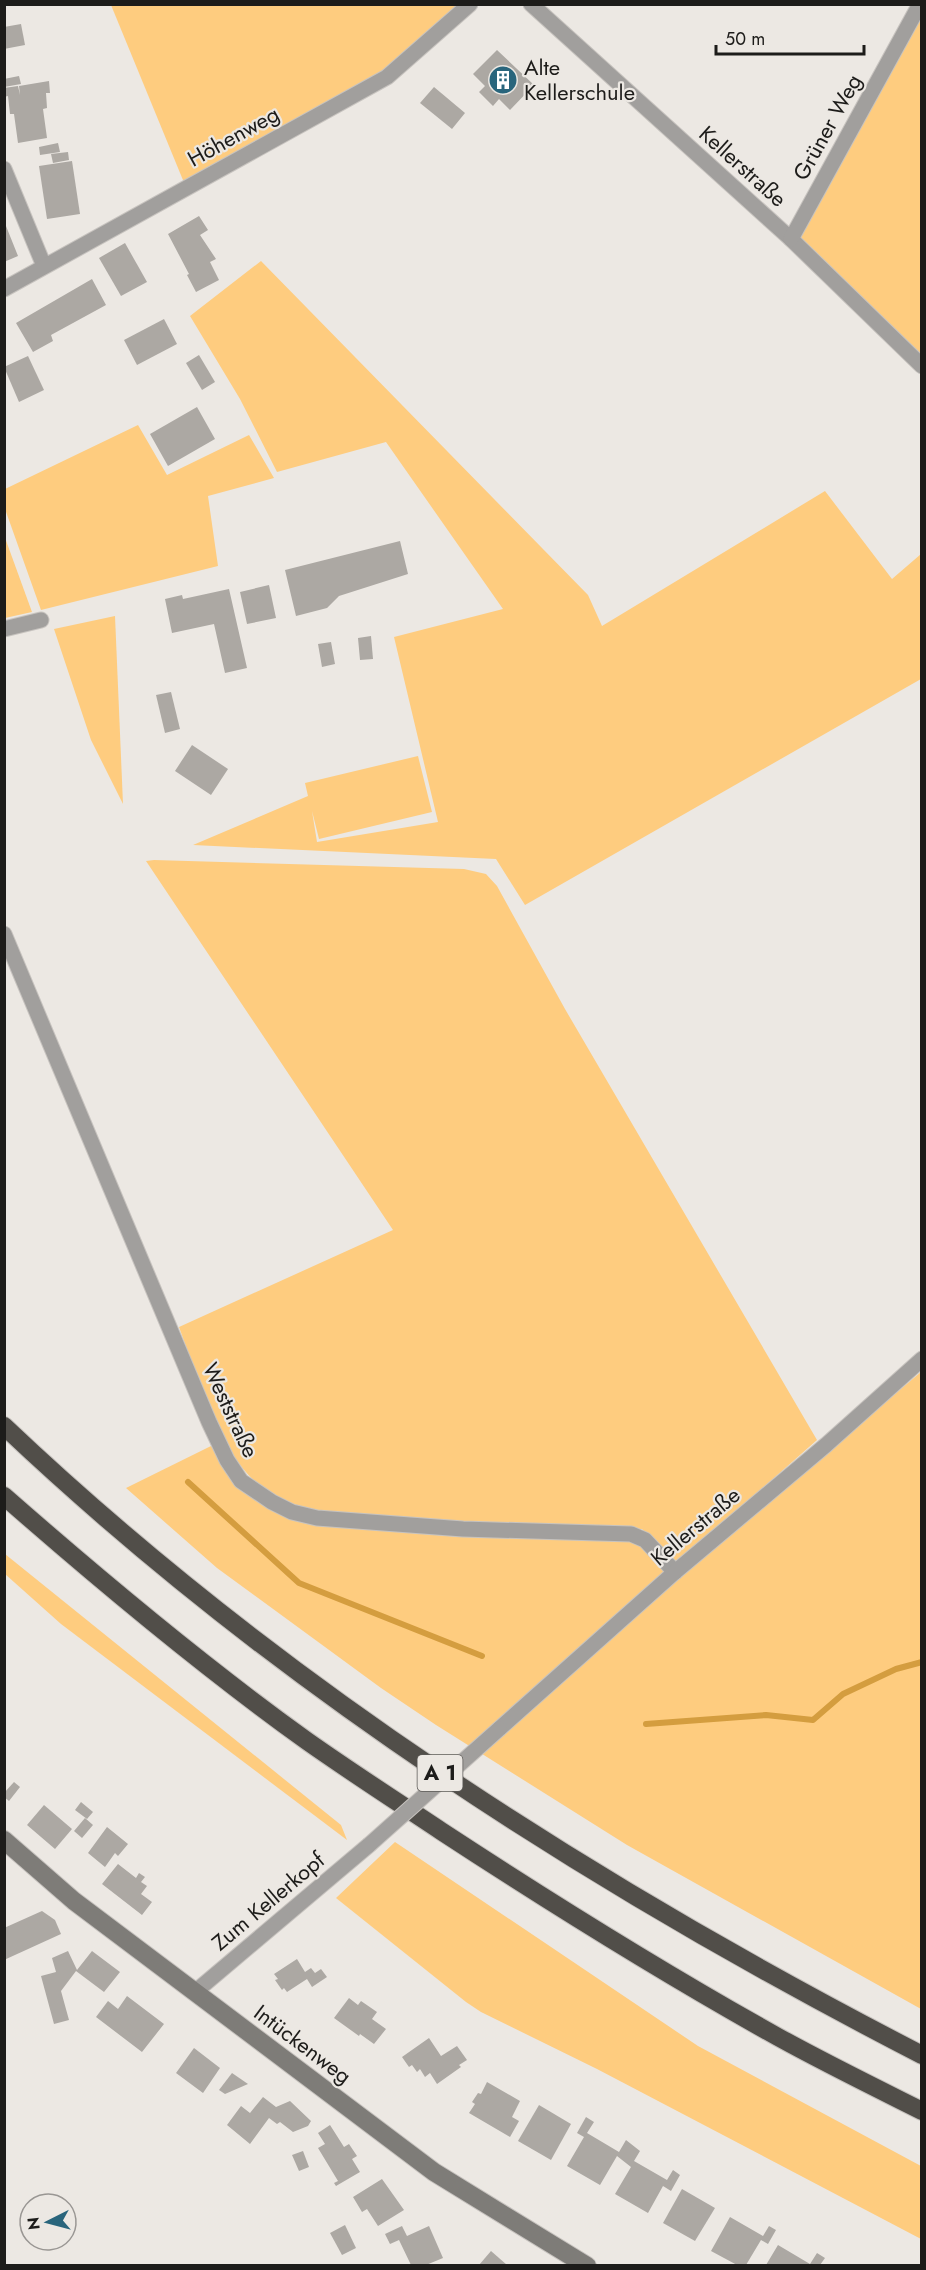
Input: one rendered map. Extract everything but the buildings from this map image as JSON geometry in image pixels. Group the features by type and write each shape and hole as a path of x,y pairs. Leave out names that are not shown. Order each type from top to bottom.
{"highway":[{"name":"A 1","path":"4,1426 133,1542 214,1608 425,1763 528,1831 667,1914 814,2000 921,2055"},
{"name":"A 1","path":"4,1496 89,1571 192,1655 307,1741 397,1802 505,1873 634,1953 778,2037 921,2111"}],"street":[{"name":"Höhenweg","path":"4,289 387,77 470,4"},
{"name":"Kellerstraße","path":"531,4 791,239 921,366"},
{"name":"Grüner Weg","path":"791,239 920,4"},
{"path":"4,170 44,266"},
{"path":"4,629 41,620"},
{"name":"Weststraße","path":"4,934 209,1422 227,1460 241,1481 272,1502 292,1512 316,1518 463,1529 631,1534 645,1540 675,1572"},
{"name":"Kellerstraße","path":"369,1845 675,1572 826,1445 921,1359"},
{"name":"Intückenweg","path":"4,1840 74,1901 434,2172 587,2265"},
{"name":"Zum Kellerkopf","path":"195,1992 369,1845"}],"shaded area":[{"path":"111,5 463,5 384,74 185,185"},
{"path":"921,10 921,357 797,236"},
{"path":"261,261 588,595 602,626 825,491 892,579 921,554 921,679 525,905 496,859 193,845 308,796 305,783 418,756 432,812 319,839 312,811 317,842 438,822 394,637 503,609 386,442 277,472 240,399 190,316"},
{"path":"138,425 167,475 249,435 274,478 208,496 218,566 41,610 5,509 5,489"},
{"path":"4,535 32,612 5,618 4,618"},
{"path":"115,616 123,804 91,740 54,629"},
{"path":"146,861 464,869 486,874 497,886 565,1009 817,1440 674,1566 642,1529 466,1523 318,1511 279,1499 255,1482 239,1464 214,1421 179,1327 393,1230"},
{"path":"921,1372 921,2009 627,1845 436,1725 381,1688 217,1568 126,1488 211,1446 236,1485 272,1511 317,1525 460,1537 628,1538 642,1543 675,1579"},
{"path":"5,1554 341,1825 347,1840 61,1624 5,1574"},
{"path":"395,1842 698,2046 921,2166 921,2239 597,2069 481,2012 466,2002 336,1898"}],"waterway":[{"path":"188,1482 299,1583 482,1656"},
{"path":"646,1724 766,1715 813,1720 843,1694 896,1669 922,1662"}],"place":[{"name":"Alte Kellerschule","path":"503,80"}]}
